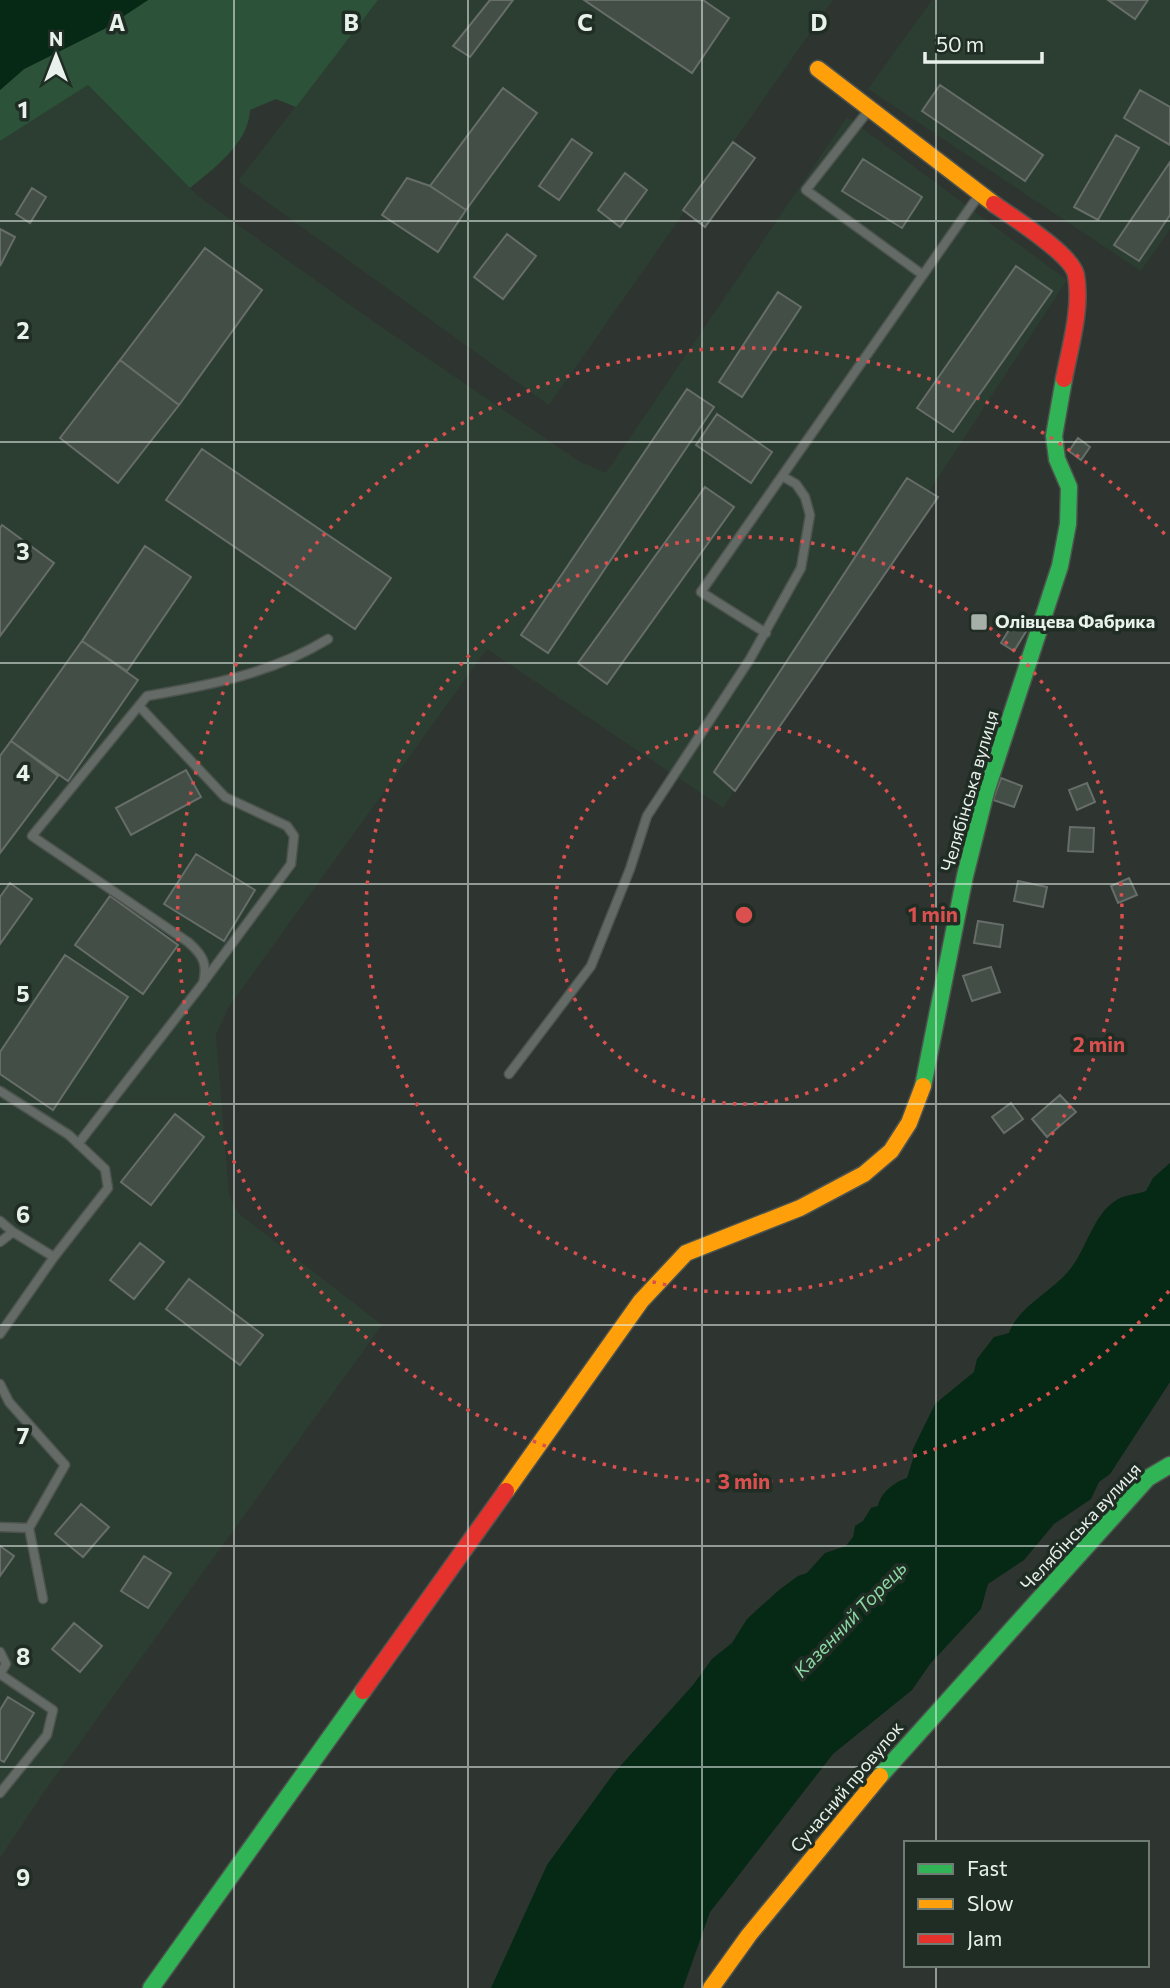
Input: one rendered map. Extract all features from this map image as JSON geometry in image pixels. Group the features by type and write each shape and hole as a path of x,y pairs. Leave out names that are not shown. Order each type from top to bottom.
{"street":[{"path":"818,69 980,193"},
{"name":"Челябінська вулиця","path":"151,1988 641,1301 687,1253 800,1208 864,1174 891,1151 909,1123 924,1084 965,876 986,792 1060,566 1070,508 1069,487 1057,459 1054,436 1076,314 1076,273 1065,257 980,193"},
{"name":"Челябінська вулиця","path":"1022,1618 1148,1478 1170,1465"},
{"name":"Сучасний провулок","path":"711,1988 748,1935 904,1747 1022,1618"}],"lane":[{"path":"870,109 806,190 923,275"},
{"path":"766,633 701,592 980,193"},
{"path":"509,1074 591,966 630,869 647,816 766,633 801,568 810,515 805,497 796,484 782,476"},
{"path":"203,983 207,968 201,953 32,836 147,696 212,685 294,660 328,639"},
{"path":"78,1144 291,864 295,836 286,827 225,797 139,706"},
{"path":"0,1091 78,1144 104,1169 108,1188 54,1256 0,1334"},
{"path":"0,1220 13,1232 54,1256"},
{"path":"0,1242 13,1232"},
{"path":"0,1384 9,1402 65,1465 29,1528 43,1599"},
{"path":"0,1527 29,1528"},
{"path":"0,1652 6,1664 0,1674 53,1710 47,1735 0,1793"}],"shaded area":[{"path":"148,0 378,0 296,107 276,99 250,110 248,122 237,144 219,164 190,188 88,85 0,141 0,90 24,69 104,29"},
{"path":"378,0 833,0 549,405 238,181"},
{"path":"932,0 1170,0 1170,229 1141,271 868,89"},
{"path":"88,85 199,197 364,315 580,462 606,473 847,117 1067,280 723,808 487,649 228,1008 216,1035 229,1195 238,1213 382,1325 44,1792 0,1858 0,141"}],"water":[{"path":"0,0 148,0 104,29 24,69 0,90"},
{"name":"Казенний Торець","path":"1170,1163 1170,1382 1110,1474 1099,1482 1091,1499 1054,1524 1024,1560 988,1584 981,1609 930,1664 912,1690 833,1754 710,1912 683,1988 491,1988 547,1865 614,1773 693,1685 712,1659 732,1643 747,1619 779,1590 798,1576 807,1573 825,1553 846,1546 853,1537 855,1526 863,1521 871,1508 878,1506 889,1488 907,1478 914,1456 912,1451 935,1404 974,1372 977,1359 994,1337 1009,1333 1020,1314 1064,1277 1077,1260 1097,1221 1111,1204 1120,1198 1146,1191 1153,1178"}],"building":[{"path":"490,0 513,0 470,57 453,46"},
{"path":"584,0 703,0 729,18 692,73"},
{"path":"1108,0 1148,0 1135,19"},
{"path":"940,85 1043,155 1025,181 922,111"},
{"path":"503,88 537,113 466,210 430,186"},
{"path":"1140,90 1170,107 1170,145 1124,118"},
{"path":"1116,135 1139,148 1098,220 1074,207"},
{"path":"572,139 592,153 559,200 539,186"},
{"path":"733,142 755,158 705,227 683,210"},
{"path":"863,159 922,197 902,228 842,191"},
{"path":"1170,162 1170,215 1139,261 1114,245"},
{"path":"625,173 647,190 620,227 598,210"},
{"path":"407,178 430,186 466,210 438,252 382,215"},
{"path":"32,188 46,197 30,223 16,214"},
{"path":"0,229 15,237 0,266"},
{"path":"507,234 536,256 503,299 474,277"},
{"path":"205,248 262,290 179,405 120,360"},
{"path":"1016,266 1052,291 953,432 917,408"},
{"path":"778,292 801,307 742,397 719,382"},
{"path":"120,360 179,405 118,483 60,438"},
{"path":"687,389 714,407 548,653 521,635"},
{"path":"717,414 772,452 751,483 696,445"},
{"path":"1078,438 1090,447 1081,460 1069,451"},
{"path":"202,449 391,578 355,629 166,500"},
{"path":"907,478 938,497 735,791 714,772"},
{"path":"705,487 734,507 607,684 578,663"},
{"path":"2,525 54,563 0,636 0,528"},
{"path":"145,546 191,577 127,671 82,641"},
{"path":"1017,617 1030,625 1014,651 1001,643"},
{"path":"82,641 138,680 68,781 11,741"},
{"path":"11,741 58,776 0,853 0,756"},
{"path":"186,770 201,797 131,835 116,808"},
{"path":"1001,778 1022,786 1014,807 993,800"},
{"path":"1087,783 1095,802 1077,810 1069,790"},
{"path":"1070,827 1094,828 1093,852 1068,851"},
{"path":"196,854 255,890 224,941 164,904"},
{"path":"1129,878 1137,895 1118,903 1111,886"},
{"path":"1018,881 1047,887 1043,907 1014,901"},
{"path":"10,883 32,899 0,944 0,897"},
{"path":"110,896 178,945 143,994 75,945"},
{"path":"978,921 1003,925 1000,947 974,943"},
{"path":"65,955 128,997 53,1110 0,1074 0,1052"},
{"path":"991,967 1000,992 972,1001 963,976"},
{"path":"1060,1095 1076,1112 1047,1137 1032,1119"},
{"path":"1011,1103 1023,1119 1004,1133 992,1117"},
{"path":"175,1114 204,1137 151,1205 121,1182"},
{"path":"140,1243 164,1262 134,1299 110,1280"},
{"path":"189,1279 263,1335 240,1365 166,1309"},
{"path":"81,1504 109,1527 83,1557 55,1534"},
{"path":"0,1546 14,1556 0,1576"},
{"path":"144,1556 171,1573 148,1608 121,1591"},
{"path":"74,1623 102,1646 80,1672 52,1649"},
{"path":"8,1697 34,1713 4,1762 0,1760 0,1710"}],"traffic: fast":[{"path":"923,1086 965,876 986,792 1060,566 1068,524 1069,487 1057,459 1054,436 1064,379"},
{"path":"880,1776 1148,1478 1170,1465"},
{"path":"151,1988 363,1691"}],"traffic: slow":[{"path":"818,69 994,204"},
{"path":"506,1491 641,1301 686,1253 800,1208 864,1174 891,1151 909,1123 923,1086"},
{"path":"711,1988 749,1935 880,1776"}],"traffic: jam":[{"path":"994,204 1053,247 1072,266 1076,275 1078,301 1064,379"},
{"path":"363,1691 506,1491"}],"place":[{"name":"Олівцева Фабрика","path":"979,622"}]}
